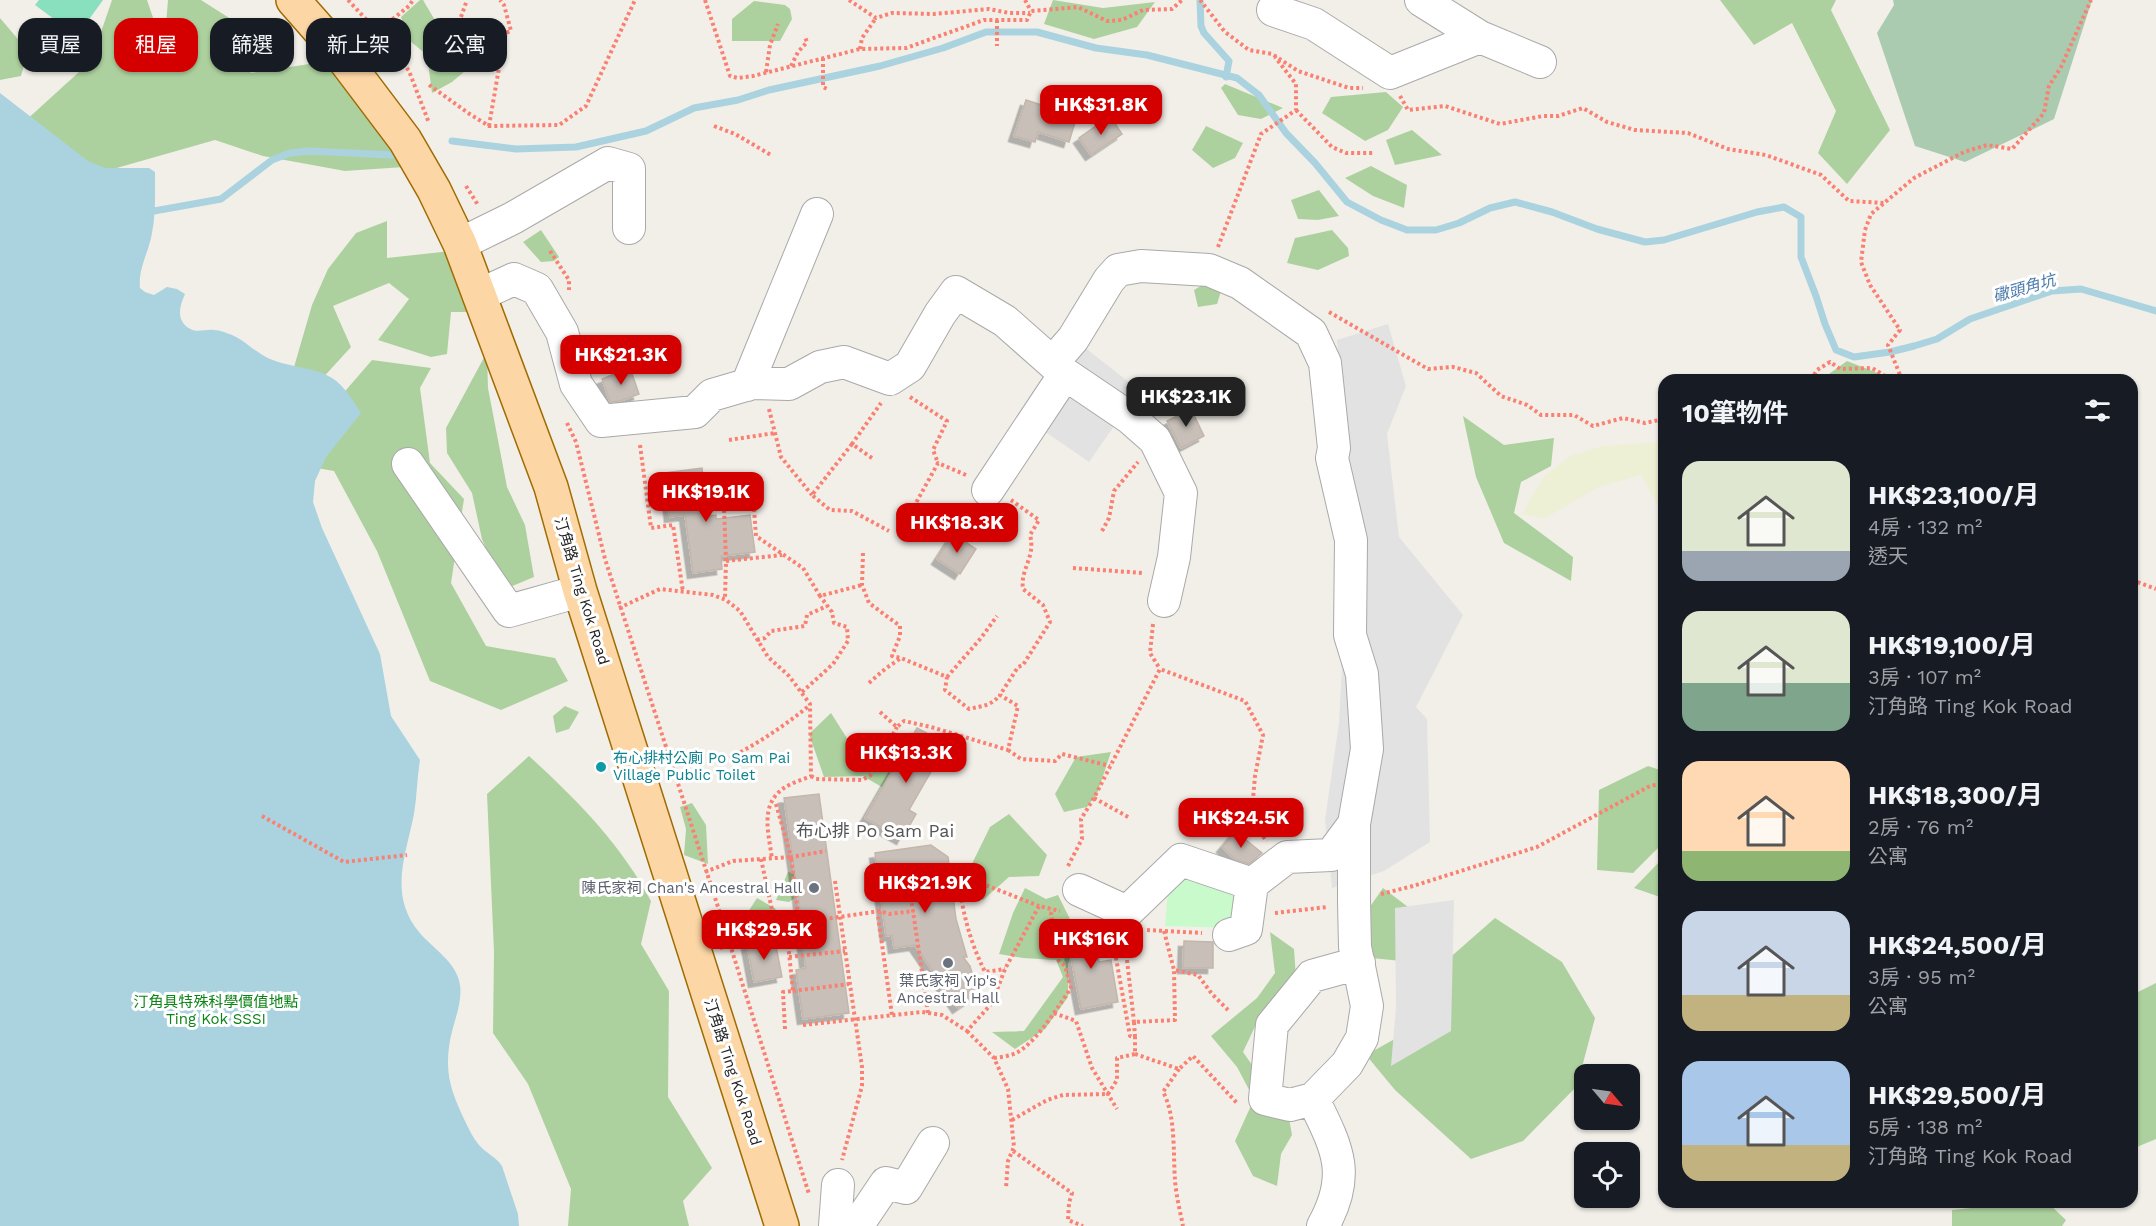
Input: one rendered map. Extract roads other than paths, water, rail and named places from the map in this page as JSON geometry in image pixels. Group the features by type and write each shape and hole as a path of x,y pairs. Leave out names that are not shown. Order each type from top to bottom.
{"main road":[{"name":"汀角路 Ting Kok Road","path":"293,0 338,50 405,141 434,190 460,244 551,488 580,591 782,1226"}],"street":[{"path":"1421,0 1480,36 1540,62"},
{"path":"1274,10 1318,12 1390,73 1480,36"},
{"path":"460,244 513,218 608,163 629,170 629,228"},
{"path":"754,384 817,214"},
{"path":"989,488 1059,368 1073,339 1109,280 1118,270 1141,266 1209,270 1240,283 1311,333 1324,363 1334,448 1332,458 1351,540 1350,634 1362,674 1367,749 1354,824 1355,947 1359,963 1367,1006 1362,1038 1347,1064 1313,1100 1290,1105 1265,1099 1272,1025 1312,976 1359,963"},
{"path":"479,295 514,279 537,289 562,332 576,384 602,421 695,411 712,395 754,384 789,384 820,367 844,362 890,379 910,366 940,314 956,292 1005,321 1059,368 1130,418 1155,441 1181,493 1174,557 1164,601"},
{"path":"408,464 508,611 580,591"},
{"path":"1229,935 1246,929 1252,884 1287,857 1331,855 1354,824"},
{"path":"1069,892 1127,912 1181,860 1252,884"},
{"path":"1313,1100 1338,1154 1340,1175 1332,1209 1323,1226"},
{"path":"853,1226 861,1220 886,1183 906,1188 933,1143"},
{"path":"835,1226 838,1185"}],"water":[{"name":"汀角具特殊科學價值地點 Ting Kok SSSI","path":"0,93 88,161 105,168 149,168 155,172 153,226 142,267 140,288 154,295 167,287 177,289 185,294 180,316 187,327 197,331 214,330 225,333 236,337 274,361 325,374 341,385 361,413 326,457 315,481 313,502 322,528 380,654 391,716 420,760 414,814 402,874 404,903 419,932 449,962 458,977 460,1000 450,1039 448,1058 451,1086 475,1139 502,1166 518,1214 519,1226 0,1226"}],"waterway":[{"path":"1200,0 1201,26 1204,33 1229,61 1226,77"},
{"name":"䃟頭角坑","path":"452,141 516,149 576,147 646,131 694,108 738,100 769,90 880,66 943,48 986,32 1037,32 1096,48 1147,55 1237,78 1259,95 1286,133 1315,163 1347,202 1381,220 1407,230 1436,230 1459,223 1490,208 1515,202 1645,242 1664,240 1757,212 1784,207 1801,217 1801,257 1836,350 1854,357 1890,352 1937,339 1970,319 2052,291 2081,289 2156,311"},
{"path":"154,211 221,199 272,160 290,153 309,151 392,155"}],"place":[{"name":"布心排村公廁 Po Sam Pai Village Public Toilet","path":"601,767"},
{"name":"陳氏家祠 Chan's Ancestral Hall","path":"814,888"},
{"name":"葉氏家祠 Yip's Ancestral Hall","path":"948,963"}],"district":[{"name":"布心排 Po Sam Pai","path":"875,830"}]}
